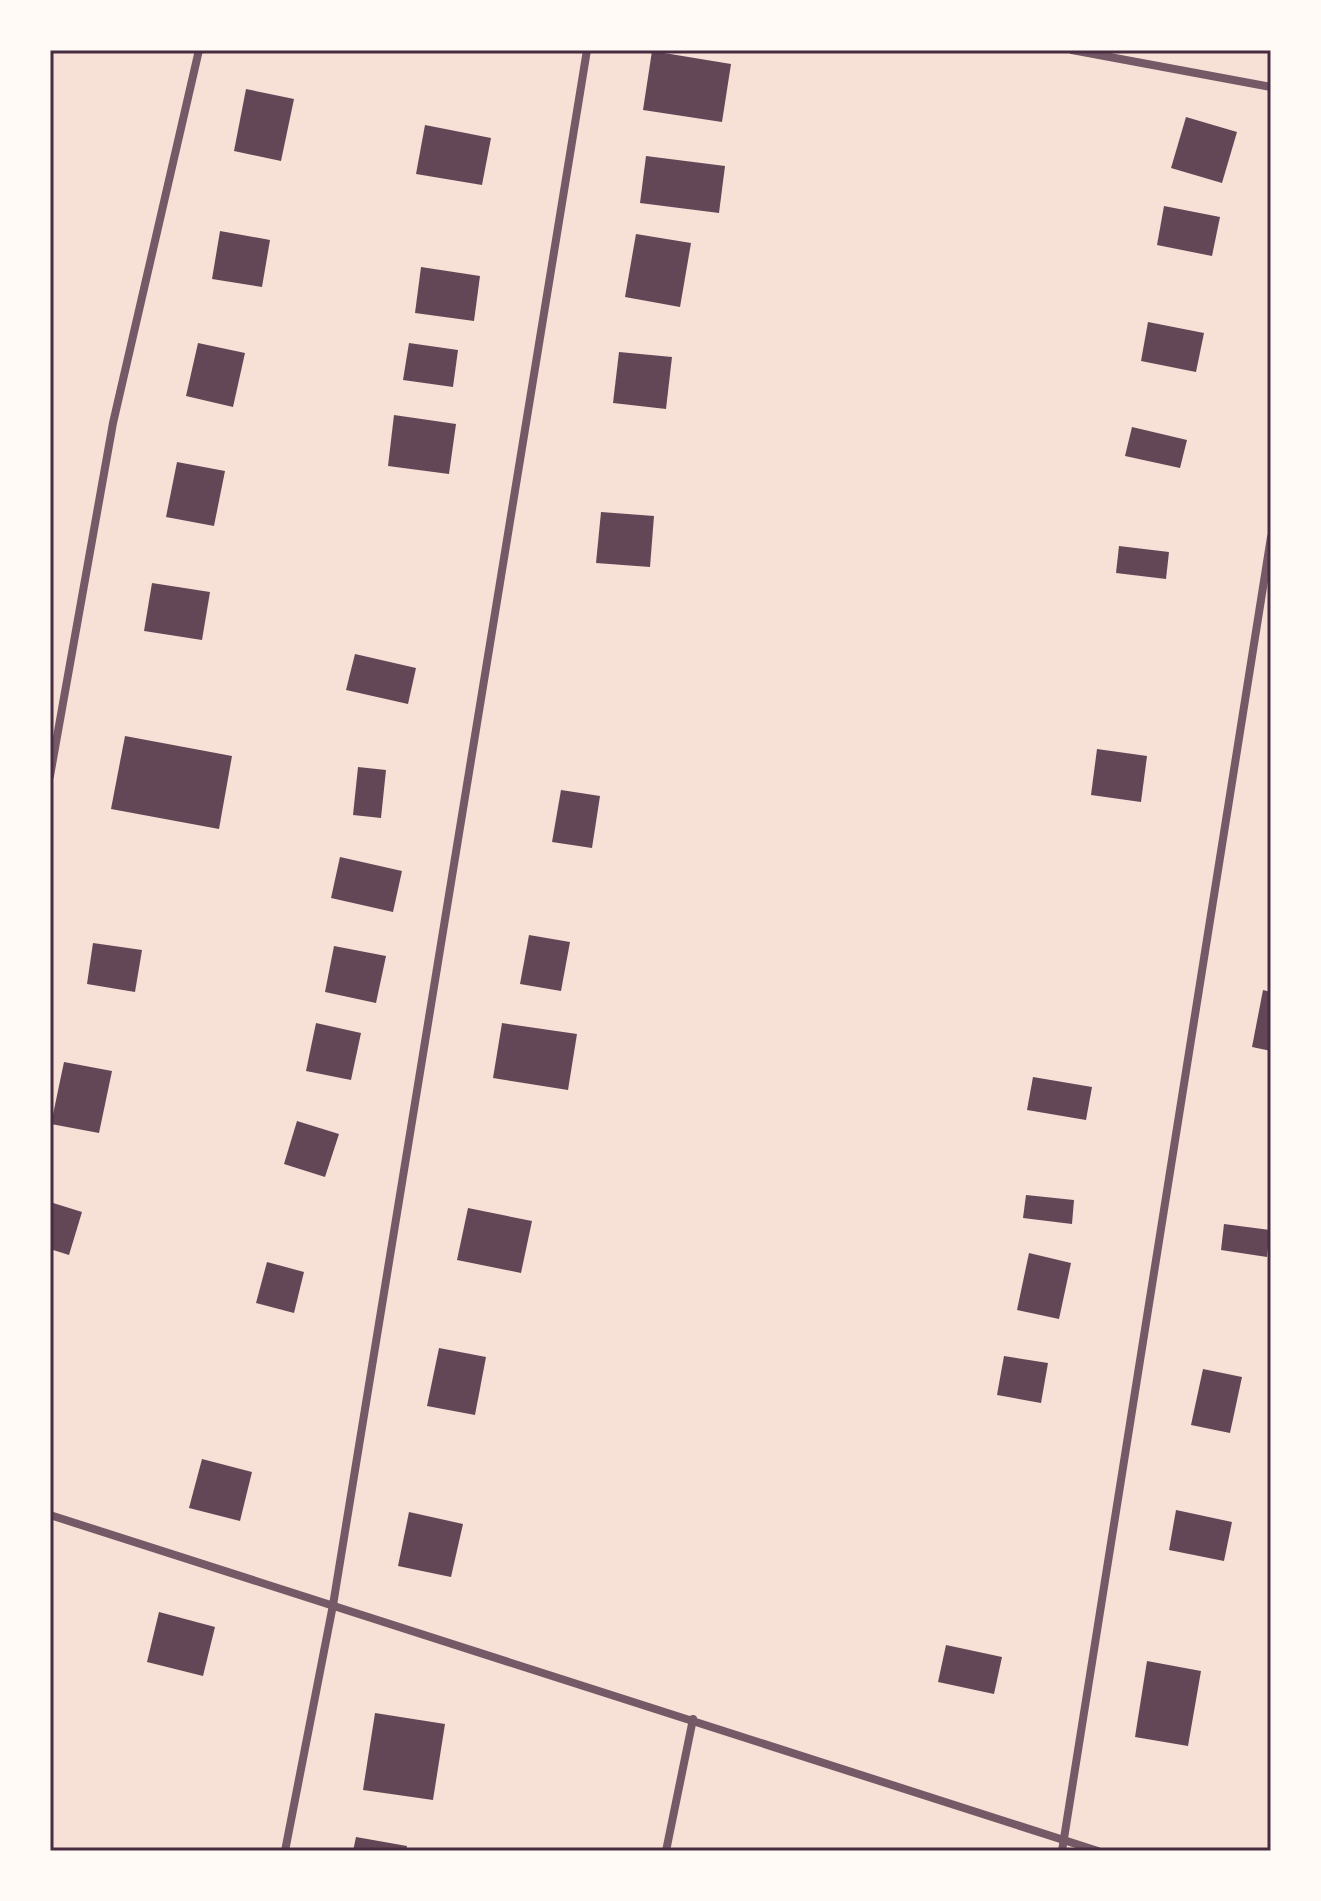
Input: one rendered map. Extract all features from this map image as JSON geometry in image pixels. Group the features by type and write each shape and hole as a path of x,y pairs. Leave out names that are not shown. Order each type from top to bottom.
{"street":[{"path":"50,776 113,423 199,50"},
{"path":"285,1851 333,1605 587,50"},
{"path":"1072,50 1271,87"},
{"path":"1062,1851 1271,537"},
{"path":"50,1515 1098,1851"},
{"path":"666,1851 693,1719"}],"building":[{"path":"652,51 731,64 722,122 643,110"},
{"path":"246,89 294,99 281,161 234,151"},
{"path":"1186,117 1237,132 1222,183 1171,168"},
{"path":"425,125 491,138 482,185 416,174"},
{"path":"646,156 725,166 719,213 640,203"},
{"path":"1164,206 1220,217 1212,256 1157,245"},
{"path":"220,231 270,240 262,287 212,279"},
{"path":"636,234 691,243 680,307 625,297"},
{"path":"421,267 480,276 474,321 415,313"},
{"path":"1148,322 1204,333 1196,372 1141,361"},
{"path":"198,343 245,353 233,407 186,396"},
{"path":"409,343 458,350 453,387 403,380"},
{"path":"619,352 672,357 666,409 613,403"},
{"path":"394,415 456,424 449,474 388,466"},
{"path":"1132,427 1187,440 1180,468 1125,456"},
{"path":"177,462 225,471 214,526 166,517"},
{"path":"601,512 654,516 650,567 596,563"},
{"path":"1119,546 1169,552 1166,579 1116,573"},
{"path":"152,583 210,592 202,640 144,631"},
{"path":"355,654 416,668 408,704 346,690"},
{"path":"125,736 232,756 219,829 111,809"},
{"path":"1097,749 1147,756 1141,802 1091,795"},
{"path":"358,767 386,770 381,818 353,815"},
{"path":"561,790 600,796 592,848 552,842"},
{"path":"340,857 402,871 393,912 331,898"},
{"path":"529,935 570,942 561,991 520,984"},
{"path":"93,943 142,950 135,992 87,984"},
{"path":"334,946 386,956 376,1003 325,992"},
{"path":"1263,990 1271,992 1271,1051 1252,1047"},
{"path":"316,1023 361,1033 351,1080 306,1071"},
{"path":"502,1023 577,1034 568,1090 493,1078"},
{"path":"64,1062 112,1071 99,1133 51,1124"},
{"path":"1033,1077 1092,1087 1086,1120 1027,1110"},
{"path":"297,1121 339,1134 325,1177 284,1164"},
{"path":"1026,1195 1074,1200 1072,1224 1023,1218"},
{"path":"50,1202 82,1212 69,1255 50,1249"},
{"path":"468,1208 532,1221 521,1273 457,1260"},
{"path":"1224,1224 1270,1230 1267,1257 1221,1250"},
{"path":"1029,1253 1071,1263 1059,1319 1017,1310"},
{"path":"267,1262 304,1272 294,1313 256,1303"},
{"path":"439,1348 486,1357 475,1415 427,1406"},
{"path":"1004,1356 1048,1363 1041,1403 997,1395"},
{"path":"1203,1369 1242,1377 1230,1433 1191,1425"},
{"path":"202,1459 252,1472 240,1521 189,1508"},
{"path":"1176,1510 1232,1522 1224,1561 1169,1550"},
{"path":"409,1512 463,1524 451,1577 398,1566"},
{"path":"159,1612 215,1627 203,1676 147,1662"},
{"path":"946,1645 1002,1657 994,1694 938,1682"},
{"path":"1147,1661 1201,1671 1188,1746 1135,1737"},
{"path":"375,1713 445,1724 433,1800 363,1790"},
{"path":"356,1837 407,1846 406,1851 353,1851"}]}
